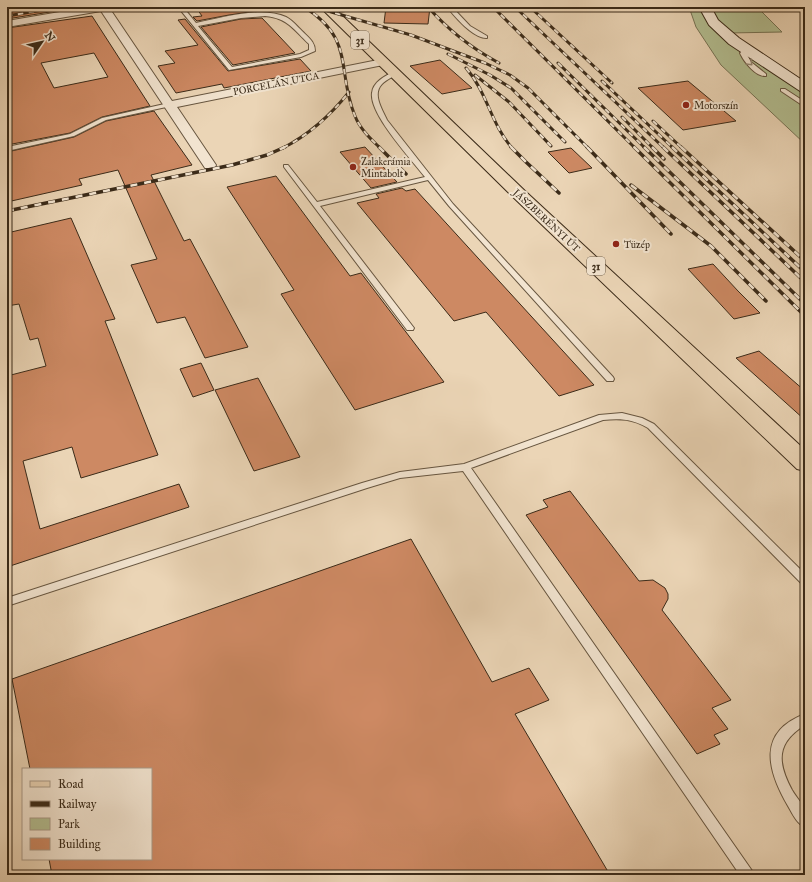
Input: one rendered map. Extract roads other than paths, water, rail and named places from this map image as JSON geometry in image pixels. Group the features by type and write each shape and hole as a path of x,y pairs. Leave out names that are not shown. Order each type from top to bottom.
{"main road":[{"path":"705,7 714,22 734,41 805,88"},
{"name":"JÁSZBERÉNYI ÚT","path":"328,9 519,194 805,463"}],"street":[{"path":"7,24 106,7 169,105 210,165"},
{"name":"PORCELÁN UTCA","path":"169,105 389,67"}],"lane":[{"path":"180,7 231,69 301,55 312,51 312,44 288,21 276,15 259,14 195,25"},
{"path":"328,9 367,7"},
{"path":"449,7 468,27 485,37"},
{"path":"747,49 743,52 745,58 752,66 764,75"},
{"path":"389,67 375,87 374,95 378,109 388,125 451,205 610,379"},
{"path":"783,90 805,105"},
{"path":"7,148 72,134 104,118 169,105"},
{"path":"286,166 410,328"},
{"path":"316,205 429,178"},
{"path":"7,602 365,485 400,475 465,466 602,417 624,415 634,417 651,426 805,580"},
{"path":"465,466 748,875"},
{"path":"805,719 797,722 784,733 776,747 774,761 782,782 805,820"}],"railway":[{"path":"7,16 60,7"},
{"path":"304,7 320,19 331,31 338,44 342,57 348,93"},
{"path":"314,7 411,35 485,63 510,75 528,88 587,147"},
{"path":"428,7 444,24 461,38 499,63"},
{"path":"493,7 635,148"},
{"path":"515,7 664,148"},
{"path":"530,7 612,83"},
{"path":"448,54 490,75 511,88 565,142"},
{"path":"558,63 645,148"},
{"path":"466,68 479,87 499,129 512,148"},
{"path":"475,75 509,102 551,146"},
{"path":"602,81 673,148"},
{"path":"285,147 302,137 319,124 348,93"},
{"path":"348,93 357,121 369,137 406,174"},
{"path":"622,117 664,159"},
{"path":"653,121 682,148"},
{"path":"7,211 232,165 267,155 285,147"},
{"path":"587,147 671,234"},
{"path":"634,147 805,316"},
{"path":"644,147 805,304"},
{"path":"663,147 805,282"},
{"path":"672,147 805,272"},
{"path":"681,147 805,261"},
{"path":"512,148 559,193"},
{"path":"631,185 711,246 766,301"}],"place":[{"name":"Motorszín","path":"686,105"},
{"name":"Zalakerámia Mintabolt","path":"353,167"},
{"name":"Tüzép","path":"616,244"}]}
